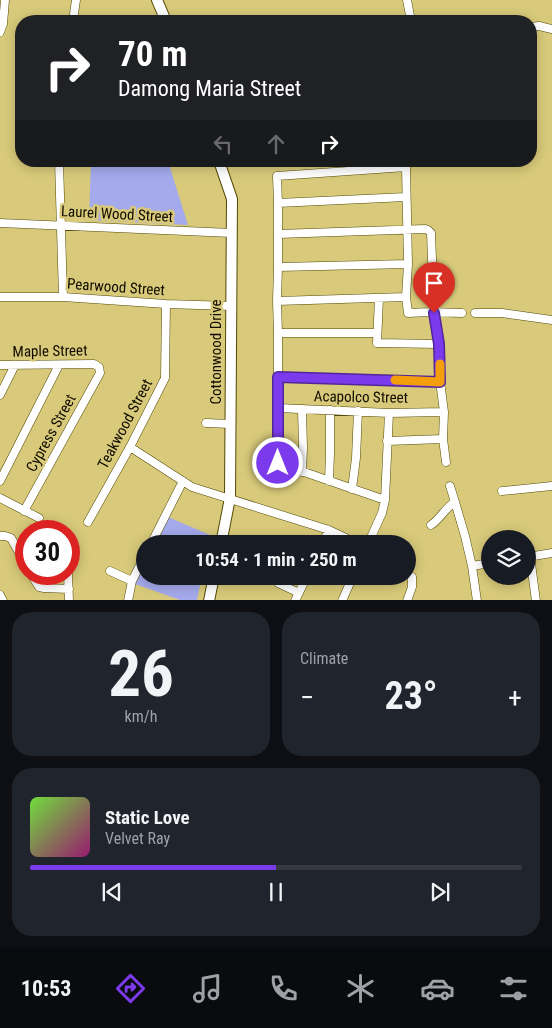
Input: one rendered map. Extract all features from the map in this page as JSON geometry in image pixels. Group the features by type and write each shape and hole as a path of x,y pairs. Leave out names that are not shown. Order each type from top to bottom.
{"street":[{"path":"0,32 5,0"},
{"path":"74,15 76,0"},
{"path":"157,0 163,15"},
{"path":"408,0 410,15"},
{"path":"537,26 552,29"},
{"path":"60,167 63,297"},
{"name":"Cottonwood Drive","path":"221,167 232,199 230,498 223,535"},
{"path":"385,500 278,463 277,176 406,167 408,264 406,297 408,313 462,313"},
{"path":"278,203 406,197"},
{"name":"Laurel Wood Street","path":"0,222 232,233"},
{"path":"278,234 426,229 431,233 434,313 439,344 440,382 444,412 443,439 446,462"},
{"path":"278,267 408,264"},
{"name":"Pearwood Street","path":"0,297 63,297 231,306"},
{"path":"277,301 406,297"},
{"path":"379,298 376,343 439,344"},
{"name":"Teakwood Street","path":"88,522 130,447 165,378 166,304"},
{"path":"475,313 502,313 552,320"},
{"path":"278,333 377,333"},
{"name":"Maple Street","path":"0,365 94,364 99,367"},
{"path":"0,394 16,365"},
{"path":"0,481 59,365"},
{"name":"Cypress Street","path":"24,511 100,373 99,367"},
{"path":"278,377 440,382"},
{"name":"Acapolco Street","path":"278,408 388,413 444,412"},
{"path":"302,409 302,472"},
{"path":"329,481 330,410"},
{"path":"352,489 356,458 358,411"},
{"path":"372,535 382,513 385,500 388,413"},
{"path":"206,423 230,424"},
{"path":"387,441 443,439"},
{"path":"130,447 192,487 339,535"},
{"path":"156,535 183,481"},
{"path":"450,486 472,566 476,600"},
{"path":"502,491 552,486"},
{"path":"0,498 38,518"},
{"path":"430,525 440,518 449,506 455,502"},
{"path":"326,535 328,530"},
{"path":"0,536 11,538 15,545"},
{"path":"536,555 552,553"},
{"path":"472,566 481,564"},
{"path":"110,571 132,580"},
{"path":"128,600 132,580 136,572"},
{"path":"37,585 44,588 69,589"},
{"path":"69,585 69,600"},
{"path":"209,600 212,585"},
{"path":"281,585 297,597 303,585"},
{"path":"342,600 349,585"},
{"path":"407,600 412,585"},
{"path":"533,585 536,600"},
{"path":"0,595 3,600"}],"shaded area":[{"path":"91,167 170,167 188,225 89,220"},
{"path":"168,517 210,535 159,535"},
{"path":"138,585 200,585 197,600 180,600"}],"slow traffic":[{"path":"395,380 440,382 440,364"}],"route":[{"path":"278,463 278,377 440,382 439,344 434,313"}]}
